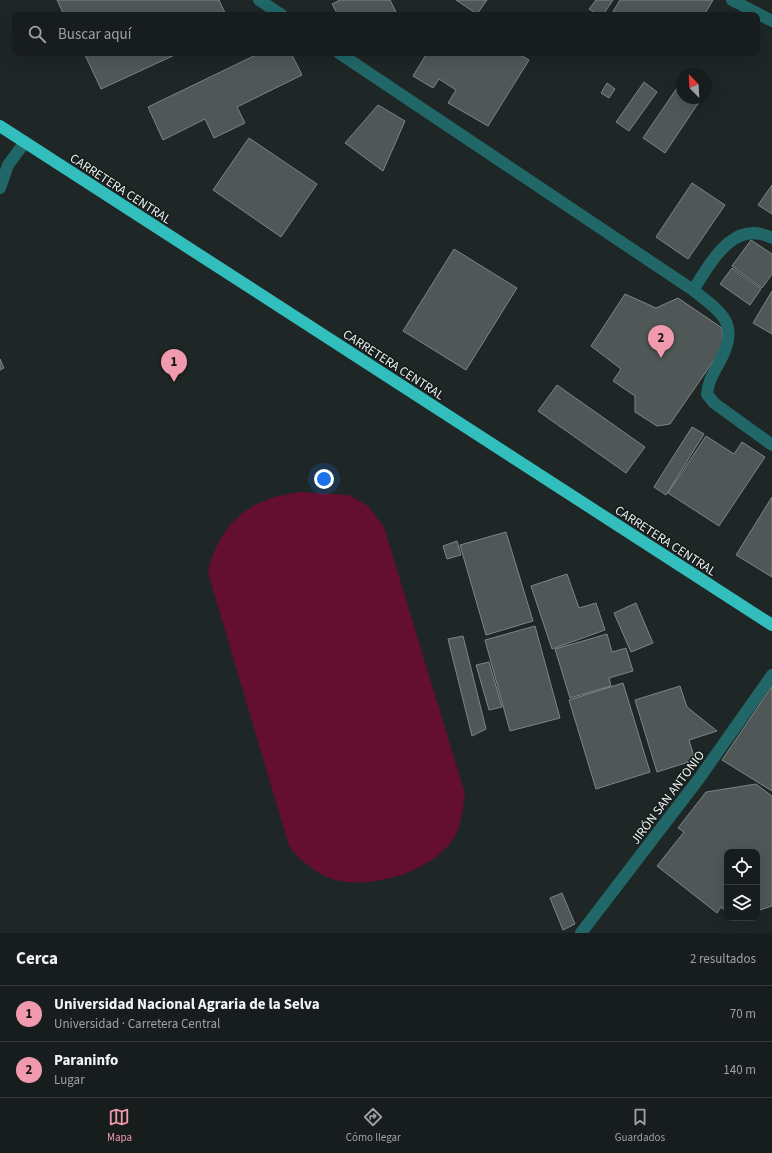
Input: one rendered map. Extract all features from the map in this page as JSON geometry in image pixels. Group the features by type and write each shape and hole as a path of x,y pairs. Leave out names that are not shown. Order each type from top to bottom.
{"highway":[{"name":"CARRETERA CENTRAL","path":"0,126 772,625"}],"street":[{"path":"259,0 277,12"},
{"path":"732,0 756,12"},
{"path":"760,14 772,20"},
{"path":"343,56 694,290 721,312 727,321 729,336 726,349 708,384 707,394 714,403 772,445"},
{"path":"0,188 8,165 25,142"},
{"path":"694,290 718,251 729,242 742,235 756,232 772,238"},
{"name":"JIRÓN SAN ANTONIO","path":"581,933 698,780 772,674"}],"shaded area":[{"path":"300,492 349,495 368,506 384,527 465,794 459,827 449,845 423,866 406,873 372,882 340,881 325,876 299,858 289,846 208,573 220,540 234,521 243,513 253,506 268,499"}],"building":[{"path":"57,0 219,0 225,12 63,12"},
{"path":"340,0 390,0 396,12 336,12 332,4"},
{"path":"456,0 487,0 478,12 474,12"},
{"path":"596,0 613,0 605,12 594,12 589,9"},
{"path":"620,0 713,0 706,12 613,12"},
{"path":"85,56 172,56 101,89"},
{"path":"254,56 292,56 302,75 237,107 245,123 214,138 205,119 163,140 148,107"},
{"path":"425,56 522,56 529,60 488,126 448,103 456,90 439,79 433,88 413,76"},
{"path":"644,82 657,92 629,131 616,122"},
{"path":"607,83 615,89 609,98 601,93"},
{"path":"676,89 676,104 698,104 665,153 643,138"},
{"path":"378,105 405,121 383,171 345,143"},
{"path":"249,138 317,184 281,237 213,190"},
{"path":"692,183 725,205 688,259 656,237"},
{"path":"772,185 772,214 758,205"},
{"path":"751,240 772,254 772,274 762,288 732,266"},
{"path":"454,249 517,288 466,370 403,331"},
{"path":"732,268 761,289 750,305 720,284"},
{"path":"772,291 772,334 753,323"},
{"path":"625,294 656,308 678,298 722,328 723,347 670,424 657,426 635,412 635,396 613,381 621,369 591,346"},
{"path":"0,359 4,368 0,370"},
{"path":"557,385 645,447 626,473 538,411"},
{"path":"692,427 704,434 666,495 654,487"},
{"path":"706,436 734,454 742,442 765,457 719,526 668,493"},
{"path":"772,497 772,577 736,555"},
{"path":"506,532 533,621 486,635 460,545"},
{"path":"457,541 461,555 447,559 443,546"},
{"path":"567,574 579,608 596,603 605,630 552,649 531,586"},
{"path":"636,603 653,643 631,652 614,613"},
{"path":"535,626 560,718 510,731 485,640"},
{"path":"607,634 612,652 626,648 633,671 609,678 611,686 570,698 555,649"},
{"path":"463,636 486,729 472,736 448,639"},
{"path":"489,662 502,707 489,710 476,665"},
{"path":"623,683 650,772 596,789 569,700"},
{"path":"680,686 687,707 717,731 689,740 695,760 657,772 635,700"},
{"path":"772,686 772,791 722,760"},
{"path":"756,784 772,796 772,906 760,910 760,849 724,849 724,910 721,907 717,913 657,866 684,832 678,828 706,792"},
{"path":"562,893 575,924 563,930 550,898"}],"place":[{"name":"Paraninfo","path":"661,358"},
{"name":"Universidad Nacional Agraria de la Selva","path":"174,382"}]}
